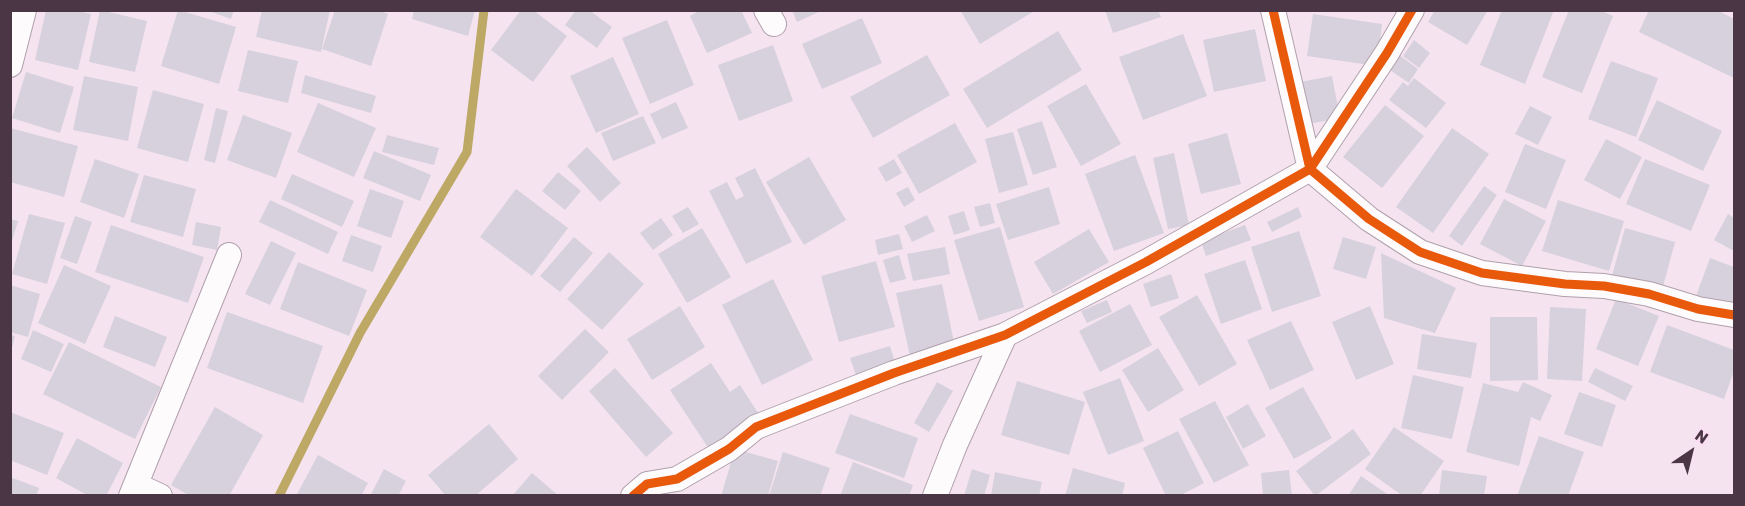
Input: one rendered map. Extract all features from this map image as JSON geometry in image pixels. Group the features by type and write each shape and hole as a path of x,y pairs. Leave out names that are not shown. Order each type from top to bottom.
{"street":[{"path":"10,65 24,10"},
{"path":"1273,10 1311,169 1369,219 1420,252 1482,273 1565,284 1604,286 1648,294 1698,309 1734,315"},
{"path":"633,495 647,484 677,480 729,448 756,427 894,373 1005,335 1146,262 1311,169 1387,53 1412,10"},
{"path":"160,495 134,490 229,255"},
{"path":"935,495 1005,335"}],"building":[{"path":"46,10 74,10 91,14 78,70 35,60"},
{"path":"100,10 147,21 135,72 89,62"},
{"path":"178,10 236,27 219,84 161,66"},
{"path":"206,10 234,10 231,19"},
{"path":"262,10 330,10 321,52 256,37"},
{"path":"335,10 378,10 388,14 371,66 322,49"},
{"path":"414,10 475,10 468,36 412,19"},
{"path":"521,10 533,10 567,36 533,82 491,50"},
{"path":"576,10 589,10 612,27 597,48 565,25"},
{"path":"701,10 741,10 752,33 707,53 690,16"},
{"path":"792,10 823,10 797,22"},
{"path":"960,10 1036,10 980,44"},
{"path":"1105,10 1158,10 1161,17 1113,33"},
{"path":"1435,10 1488,10 1467,45 1428,22"},
{"path":"1502,10 1554,10 1525,84 1480,65"},
{"path":"1569,10 1599,10 1613,16 1582,93 1542,77"},
{"path":"1649,10 1717,10 1734,19 1734,78 1639,32"},
{"path":"1313,14 1382,24 1377,66 1307,56"},
{"path":"862,18 882,63 822,89 802,44"},
{"path":"667,20 694,85 650,104 622,38"},
{"path":"1255,29 1266,81 1214,92 1203,40"},
{"path":"1058,31 1082,70 987,128 963,89"},
{"path":"1183,34 1207,96 1143,120 1119,57"},
{"path":"1414,40 1430,53 1419,68 1403,56"},
{"path":"773,45 793,101 739,121 718,65"},
{"path":"248,50 298,61 288,103 238,91"},
{"path":"1398,54 1418,69 1409,83 1387,68"},
{"path":"927,55 950,95 873,138 850,97"},
{"path":"613,57 639,114 596,133 570,76"},
{"path":"1611,61 1658,78 1636,137 1588,119"},
{"path":"26,72 74,87 60,133 12,118"},
{"path":"305,75 376,96 371,113 301,93"},
{"path":"84,76 138,87 128,141 73,130"},
{"path":"1332,76 1340,118 1309,124 1300,82"},
{"path":"1414,78 1446,103 1426,128 1389,100 1403,82 1408,86"},
{"path":"1086,84 1121,144 1081,166 1047,106"},
{"path":"153,90 204,104 188,162 137,148"},
{"path":"1657,100 1722,131 1703,171 1638,140"},
{"path":"676,102 688,128 662,139 650,114"},
{"path":"318,103 376,128 354,177 297,152"},
{"path":"1385,105 1424,136 1382,188 1343,157"},
{"path":"1530,106 1552,117 1538,145 1515,134"},
{"path":"216,108 228,111 215,163 204,160"},
{"path":"243,115 292,133 276,178 227,160"},
{"path":"643,116 656,143 613,161 601,133"},
{"path":"1042,121 1057,167 1033,175 1017,129"},
{"path":"955,123 977,162 919,194 897,155"},
{"path":"10,128 78,146 64,197 10,182"},
{"path":"1452,128 1489,154 1433,233 1396,207"},
{"path":"1013,132 1028,185 999,193 985,139"},
{"path":"1227,133 1241,184 1201,194 1188,144"},
{"path":"387,135 439,148 434,165 382,152"},
{"path":"1606,139 1642,157 1620,199 1584,180"},
{"path":"1525,144 1566,160 1546,209 1505,192"},
{"path":"587,147 621,183 600,202 567,166"},
{"path":"374,151 431,175 420,201 363,178"},
{"path":"1174,153 1189,225 1168,229 1153,158"},
{"path":"1135,155 1164,233 1114,251 1085,174"},
{"path":"809,157 846,220 804,245 766,182"},
{"path":"95,159 139,174 124,218 80,202"},
{"path":"894,159 902,173 886,182 878,168"},
{"path":"1645,159 1710,185 1691,231 1626,204"},
{"path":"755,168 792,242 746,264 709,191 727,182 736,200 744,196 735,178"},
{"path":"558,172 581,191 565,210 542,191"},
{"path":"292,174 354,201 342,227 281,199"},
{"path":"144,175 196,189 183,237 130,222"},
{"path":"1484,186 1497,195 1462,246 1449,236"},
{"path":"908,187 915,200 904,207 896,193"},
{"path":"1049,187 1060,224 1008,240 996,204"},
{"path":"370,189 404,201 391,238 357,226"},
{"path":"516,189 568,228 532,276 480,237"},
{"path":"1504,199 1546,221 1522,266 1480,244"},
{"path":"270,200 338,232 328,254 259,222"},
{"path":"1558,200 1624,221 1609,271 1542,251"},
{"path":"990,203 995,223 980,227 974,207"},
{"path":"688,207 699,224 683,233 672,216"},
{"path":"1298,207 1302,217 1272,232 1267,222"},
{"path":"964,211 970,230 954,235 948,216"},
{"path":"29,214 65,223 47,284 12,274"},
{"path":"1728,214 1734,218 1734,251 1714,240"},
{"path":"927,215 935,231 912,242 904,226"},
{"path":"75,216 92,222 77,264 60,258"},
{"path":"661,218 673,235 653,250 640,233"},
{"path":"10,219 18,221 11,244 10,244"},
{"path":"196,222 221,227 217,250 192,245"},
{"path":"111,225 204,257 188,303 95,272"},
{"path":"1245,225 1251,240 1206,256 1201,241"},
{"path":"1000,227 1024,307 979,321 954,240"},
{"path":"702,228 731,277 687,303 658,254"},
{"path":"1625,228 1675,242 1662,290 1612,276"},
{"path":"1089,229 1109,262 1053,294 1034,262"},
{"path":"1299,231 1321,296 1272,312 1251,247"},
{"path":"899,234 903,249 878,255 875,240"},
{"path":"351,235 382,246 373,272 342,261"},
{"path":"574,237 593,253 560,292 540,276"},
{"path":"1343,237 1376,247 1366,279 1333,269"},
{"path":"271,241 296,253 270,305 245,294"},
{"path":"945,247 950,274 913,281 907,254"},
{"path":"609,252 644,284 602,330 567,299"},
{"path":"1381,253 1456,288 1435,333 1384,318"},
{"path":"899,255 906,279 890,283 883,260"},
{"path":"1710,258 1734,267 1734,311 1696,296"},
{"path":"1245,260 1262,309 1221,324 1204,274"},
{"path":"876,261 895,327 839,342 821,276"},
{"path":"298,262 367,290 349,336 280,309"},
{"path":"64,265 111,286 85,344 38,323"},
{"path":"1171,274 1179,298 1151,307 1143,284"},
{"path":"773,279 813,360 762,385 722,305"},
{"path":"942,284 955,347 910,356 896,293"},
{"path":"10,285 40,294 28,337 10,332"},
{"path":"1197,295 1237,364 1199,386 1159,317"},
{"path":"1616,299 1659,316 1638,366 1596,349"},
{"path":"1107,300 1112,312 1087,323 1081,311"},
{"path":"1130,304 1152,345 1100,372 1079,331"},
{"path":"680,306 705,347 652,380 627,339"},
{"path":"1370,306 1394,364 1356,380 1332,322"},
{"path":"1550,307 1586,309 1582,381 1547,379"},
{"path":"227,312 323,346 303,403 207,368"},
{"path":"115,316 167,337 155,367 103,347"},
{"path":"1490,317 1537,317 1538,380 1490,381"},
{"path":"1291,321 1314,370 1270,390 1247,340"},
{"path":"1667,325 1734,350 1734,371 1724,399 1650,372"},
{"path":"585,329 609,352 562,400 538,376"},
{"path":"33,330 64,344 51,372 21,359"},
{"path":"1422,334 1477,343 1471,378 1417,369"},
{"path":"10,335 15,336 11,352 10,352"},
{"path":"69,342 161,387 135,439 43,394"},
{"path":"890,346 896,366 857,378 850,358"},
{"path":"1158,348 1184,390 1148,412 1122,370"},
{"path":"711,363 730,392 740,385 760,416 709,449 670,390"},
{"path":"615,368 673,433 646,457 589,391"},
{"path":"1595,368 1633,386 1625,401 1588,382"},
{"path":"1413,375 1464,387 1452,439 1401,428"},
{"path":"1120,378 1144,441 1108,455 1083,392"},
{"path":"1017,381 1085,402 1069,455 1001,435"},
{"path":"937,382 953,391 929,432 914,423"},
{"path":"1523,382 1552,395 1540,421 1531,417 1519,466 1466,452 1483,383 1518,392"},
{"path":"1303,387 1332,438 1294,459 1265,408"},
{"path":"1579,392 1616,405 1602,447 1564,434"},
{"path":"1215,401 1249,465 1214,483 1179,419"},
{"path":"1248,404 1266,436 1243,449 1226,417"},
{"path":"215,407 263,435 229,496 190,496 171,485"},
{"path":"10,412 64,433 47,475 10,460"},
{"path":"850,414 918,438 904,478 835,453"},
{"path":"489,424 518,459 475,496 446,496 428,475"},
{"path":"1394,427 1444,461 1420,496 1403,496 1365,469"},
{"path":"1353,429 1371,454 1315,496 1296,471"},
{"path":"1178,431 1204,483 1179,496 1166,496 1143,448"},
{"path":"1539,436 1584,452 1568,496 1517,496"},
{"path":"77,438 123,463 106,496 89,496 56,478"},
{"path":"735,449 778,461 768,496 721,496"},
{"path":"783,452 830,468 820,496 769,496"},
{"path":"318,455 368,483 361,496 296,496"},
{"path":"853,462 913,485 909,496 840,496"},
{"path":"1073,468 1125,483 1122,496 1065,496"},
{"path":"384,469 406,481 398,496 370,496"},
{"path":"972,469 990,475 984,496 964,496"},
{"path":"1289,470 1292,496 1263,496 1261,473"},
{"path":"1442,470 1487,476 1484,496 1439,496"},
{"path":"995,472 1042,482 1039,496 991,496"},
{"path":"532,473 559,496 512,496"},
{"path":"1361,476 1390,496 1348,496"},
{"path":"10,477 39,488 36,496 10,496"}],"waterway":[{"path":"279,496 360,333 467,152 484,10"}],"cycle path":[{"path":"1273,10 1310,169 1369,219 1420,252 1482,273 1565,284 1604,286 1649,294 1698,309 1734,315"},
{"path":"633,496 647,484 677,479 729,449 756,427 894,373 1005,335 1146,262 1310,169 1387,53 1412,10"}]}
